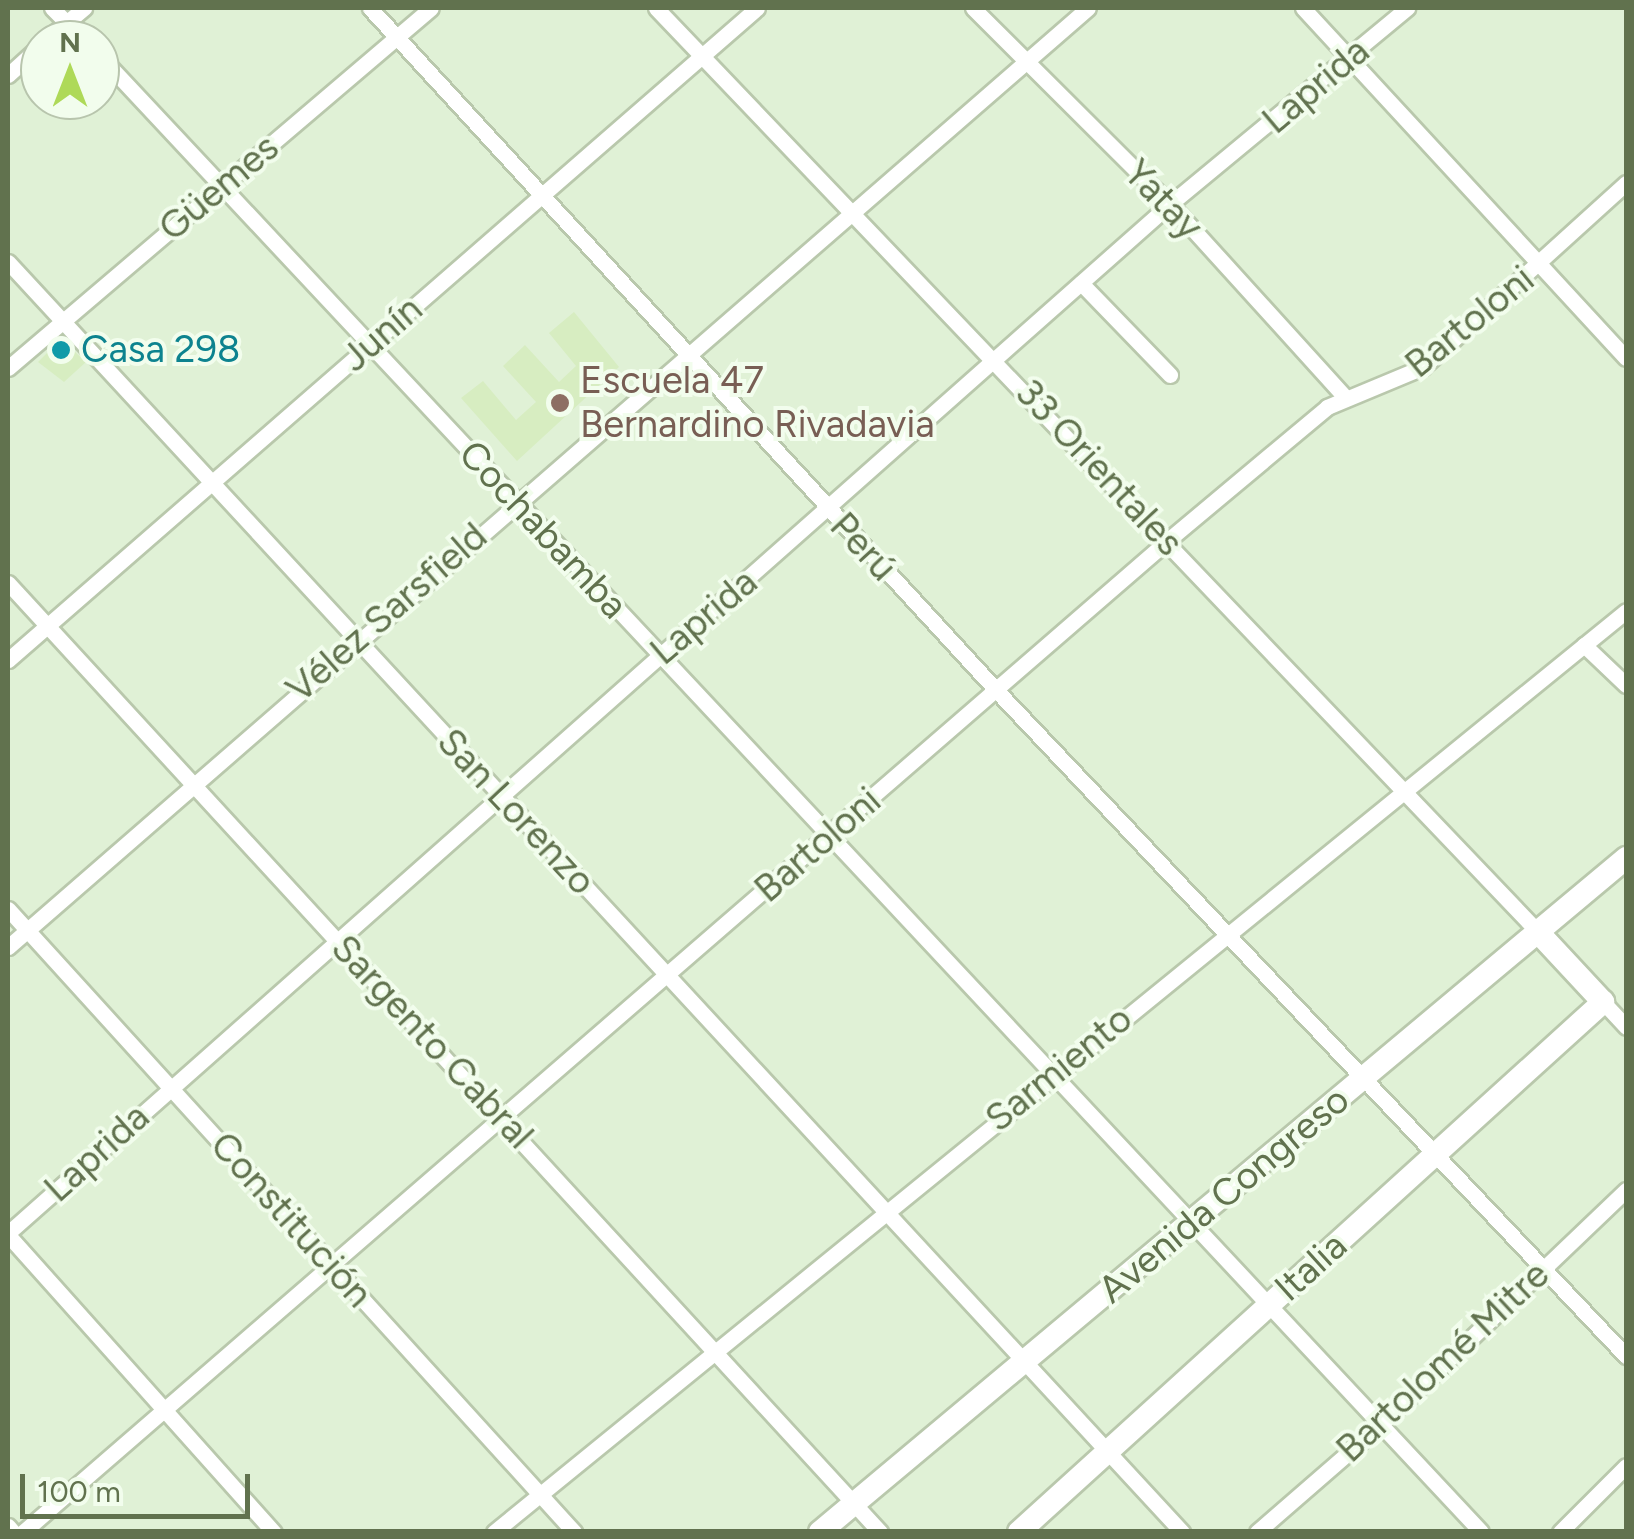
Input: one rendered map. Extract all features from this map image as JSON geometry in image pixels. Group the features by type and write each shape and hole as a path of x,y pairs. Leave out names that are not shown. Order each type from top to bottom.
{"street":[{"name":"Perú","path":"370,8 996,690 1626,1356"},
{"name":"Güemes","path":"8,368 431,8"},
{"name":"33 Orientales","path":"656,8 996,359 1538,932"},
{"name":"Junín","path":"8,660 757,8"},
{"name":"Yatay","path":"973,8 1170,204 1346,398"},
{"name":"Vélez Sarsfield","path":"8,947 849,209 1088,8"},
{"path":"1303,8 1626,358"},
{"name":"Laprida","path":"8,1234 1170,204 1407,8"},
{"name":"Cochabamba","path":"120,77 1482,1532"},
{"name":"Bartoloni","path":"23,1532 1167,541 1346,398 1423,367 1626,183"},
{"name":"San Lorenzo","path":"8,262 1182,1532"},
{"path":"1081,283 1170,375"},
{"name":"Sargento Cabral","path":"8,583 880,1532"},
{"name":"Sarmiento","path":"494,1532 1626,611"},
{"path":"1584,645 1626,686"},
{"name":"Avenida Congreso","path":"820,1532 1626,858"},
{"name":"Constitución","path":"8,909 574,1532"},
{"path":"1538,932 1626,1027"},
{"name":"Italia","path":"1019,1532 1603,1002"},
{"name":"Bartolomé Mitre","path":"1257,1532 1380,1425 1626,1190"},
{"path":"8,1234 162,1413 274,1532"},
{"path":"1560,1532 1626,1466"},
{"path":"8,1526 12,1532"}],"shaded area":[{"path":"8,8 1626,8 1626,1531 8,1531"}],"building":[{"path":"574,312 619,367 517,461 461,398 483,381 516,420 536,402 503,366 525,345 559,382 576,366 549,333"},
{"name":"Casa 298","path":"61,339 86,362 64,382 38,362"}],"place":[{"name":"Casa 298","path":"61,350"},
{"name":"Escuela 47 Bernardino Rivadavia","path":"560,403"}]}
